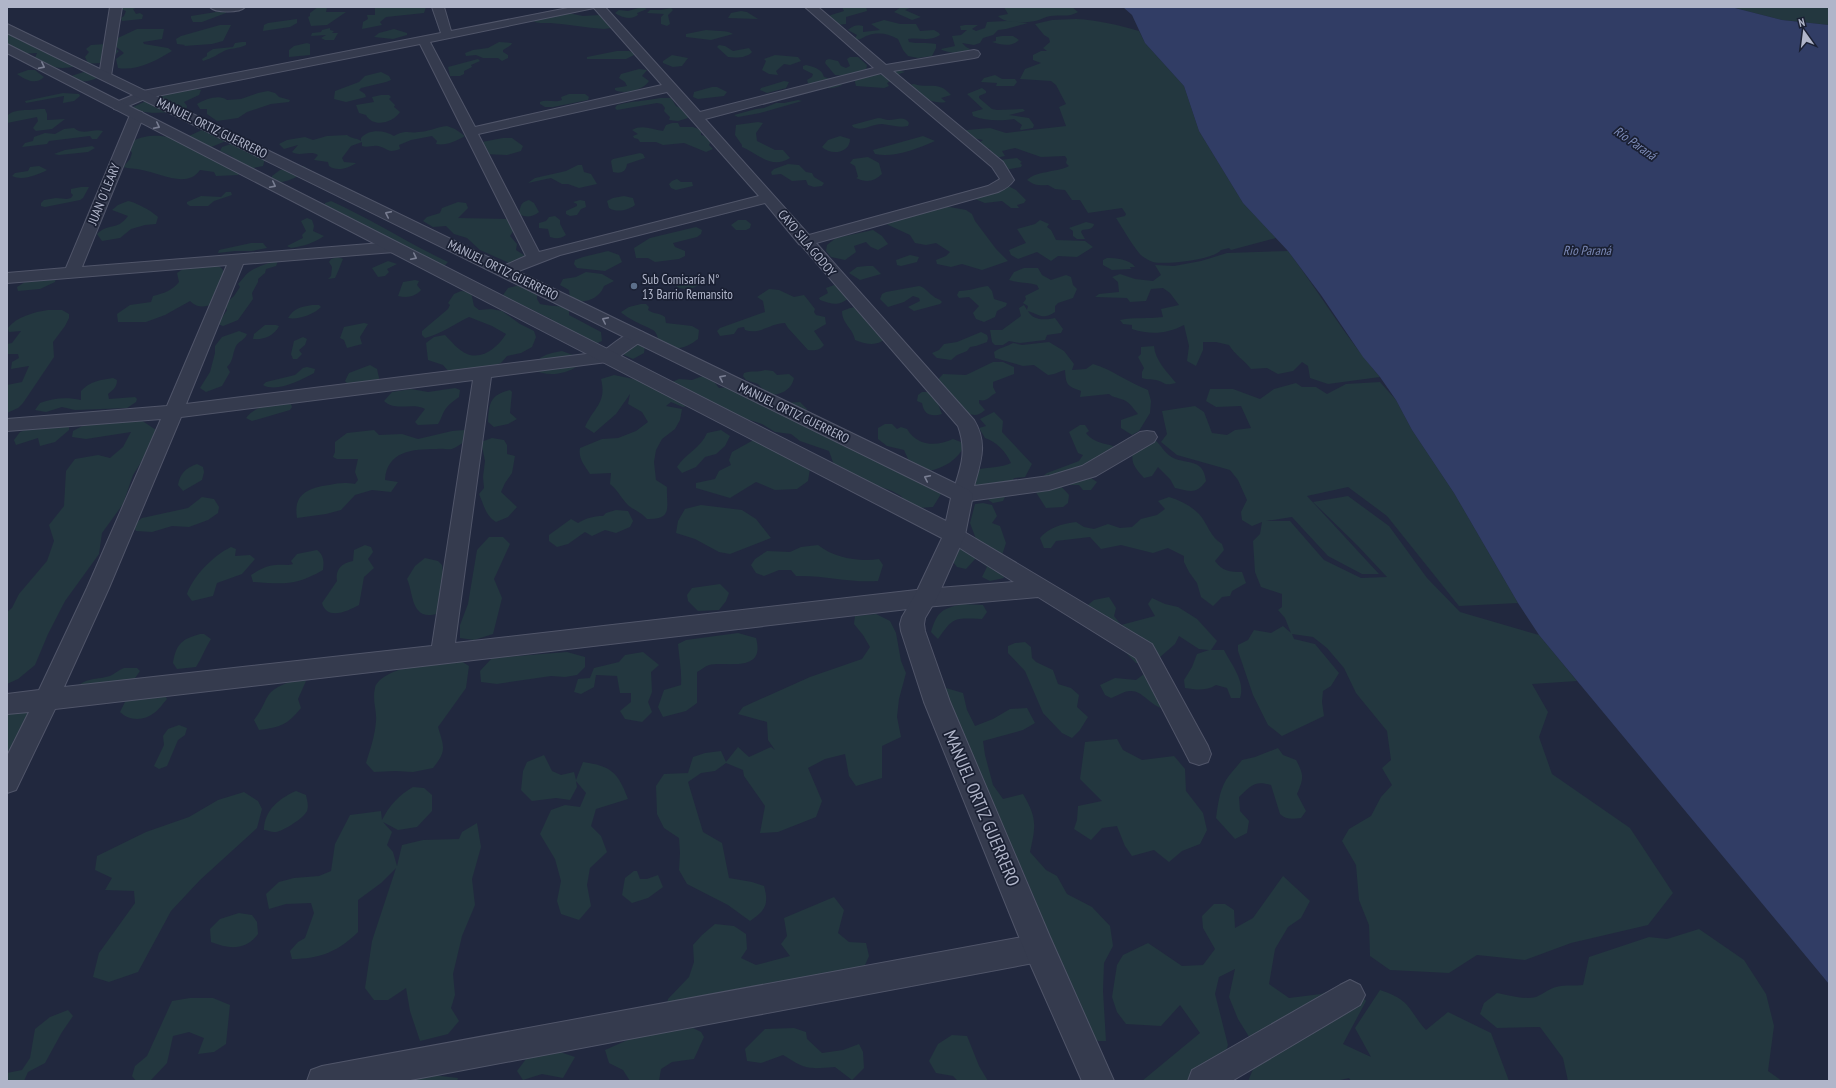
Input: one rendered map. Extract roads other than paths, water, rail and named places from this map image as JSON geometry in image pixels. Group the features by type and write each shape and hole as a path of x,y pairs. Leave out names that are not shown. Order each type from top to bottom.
{"street":[{"path":"105,76 116,7"},
{"path":"216,7 239,7"},
{"path":"438,7 447,34"},
{"path":"119,106 143,95 590,7"},
{"name":"CAYO SILA GODOY","path":"599,7 698,117 769,198 804,241 967,424 973,440 973,456 962,495"},
{"path":"804,241 993,189 1002,185 1007,180 998,166 811,7"},
{"name":"MANUEL ORTIZ GUERRERO","path":"7,28 962,495 954,535 925,598 914,617 912,624 913,631 937,702 984,812 1039,948 1098,1081"},
{"path":"423,39 535,258"},
{"name":"MANUEL ORTIZ GUERRERO","path":"7,48 954,535"},
{"path":"698,117 883,69 974,54"},
{"path":"470,132 670,87"},
{"name":"JUAN O´LEARY","path":"72,272 137,115"},
{"path":"505,271 535,258 769,198"},
{"path":"7,278 394,247"},
{"path":"7,782 48,699 173,412 237,260"},
{"path":"7,425 173,412 608,357 637,336"},
{"path":"442,654 483,373"},
{"path":"962,495 1049,483 1089,471 1147,437"},
{"path":"954,535 1144,651 1199,754"},
{"path":"7,704 925,598 1041,588"},
{"path":"322,1081 1039,948"},
{"path":"1203,1081 1350,995"}],"water":[{"name":"Rio Paraná","path":"1123,7 1731,7 1782,20 1829,25 1829,984 1539,635 1518,603 1454,493 1412,430 1396,400 1380,377 1363,357 1321,295 1288,251 1243,203 1199,131 1184,86 1145,43 1132,15"}],"place":[{"name":"Sub Comisaría N° 13 Barrio Remansito","path":"634,286"}],"water label":[{"name":"Río Paraná","path":"1635,143"}]}
